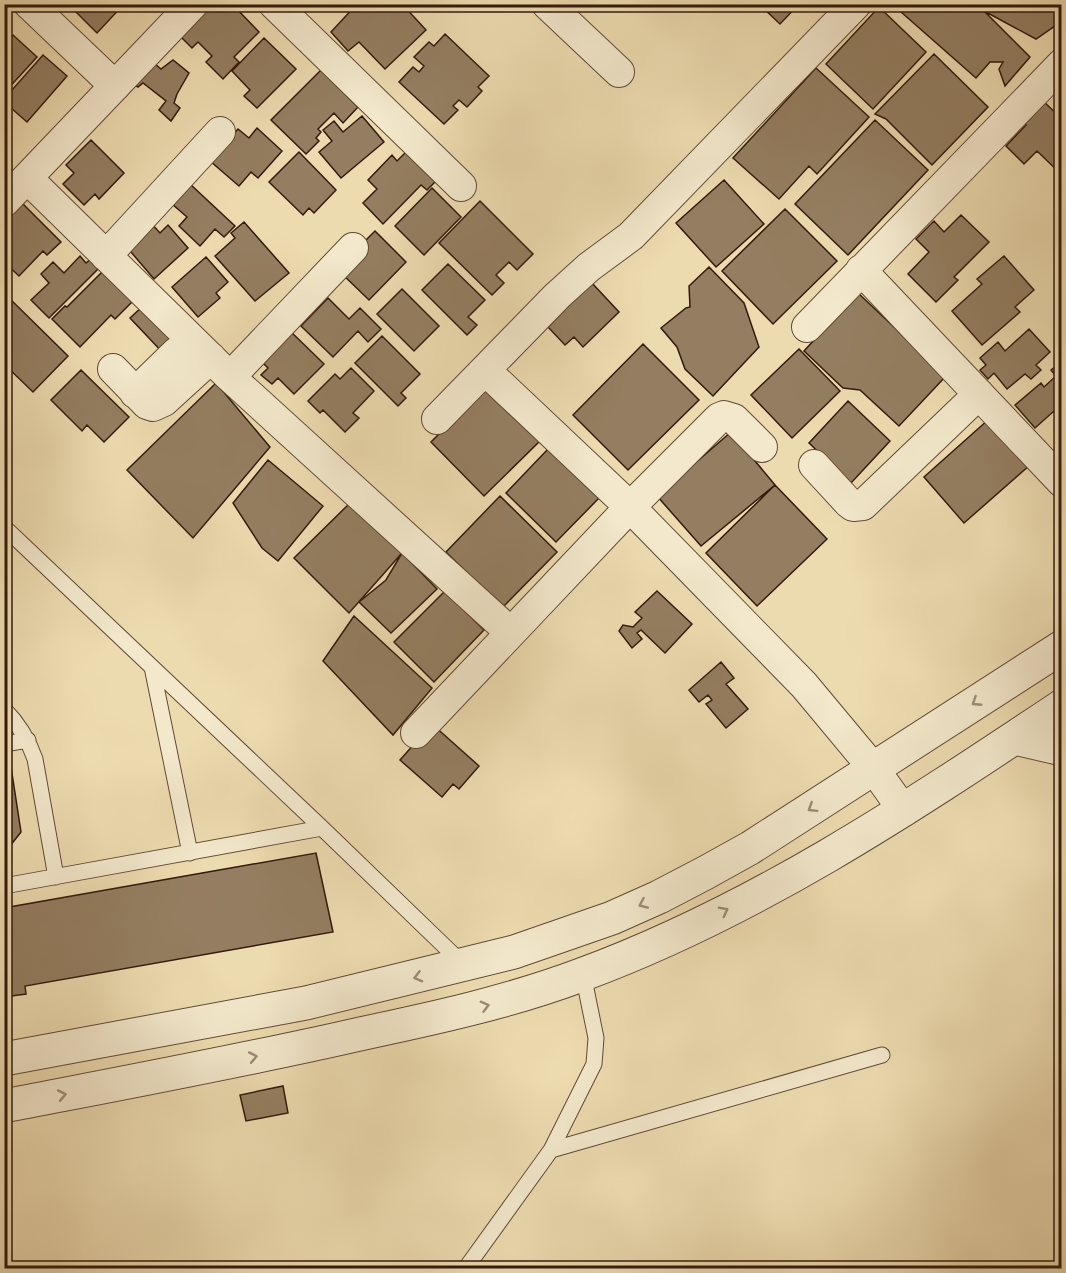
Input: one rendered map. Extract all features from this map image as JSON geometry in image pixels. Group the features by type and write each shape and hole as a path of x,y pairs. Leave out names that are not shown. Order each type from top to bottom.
{"street":[{"path":"28,4 115,86"},
{"path":"4,202 194,4"},
{"path":"274,4 461,186"},
{"path":"547,4 619,72"},
{"path":"437,419 573,281 631,236 856,4"},
{"path":"807,327 1062,64"},
{"path":"106,256 220,132"},
{"path":"27,178 220,367 510,632"},
{"path":"113,369 147,404 159,405 220,367 353,248"},
{"path":"861,270 1059,475"},
{"path":"135,393 177,352"},
{"path":"484,370 630,507 804,685 874,769 904,811"},
{"path":"814,465 853,506 863,505 979,394"},
{"path":"416,733 630,507 719,418 724,416 734,419 762,447"},
{"path":"4,1059 306,1003 464,965 563,936 659,897 750,848 1025,670 1060,651"},
{"path":"4,1106 297,1048 472,1010 515,998 583,974 647,948 735,906 830,856 904,811 1060,709 1025,670"},
{"path":"1015,738 1062,749"}],"lane":[{"path":"4,527 464,965"},
{"path":"152,667 190,852"},
{"path":"4,709 28,740 35,759 56,877"},
{"path":"4,744 28,740"},
{"path":"4,886 322,828"},
{"path":"466,1269 551,1150 594,1064 596,1038 583,974"},
{"path":"551,1150 882,1055"}],"building":[{"path":"81,4 124,4 97,33 75,11"},
{"path":"211,4 232,4 259,32 234,57 239,62 223,79 206,62 212,56 198,42 192,48 180,36"},
{"path":"357,4 402,4 426,30 385,69 359,42 348,51 331,32"},
{"path":"759,4 799,4 780,24"},
{"path":"892,4 977,4 1030,57 1005,86 999,69 1003,62 990,62 976,78"},
{"path":"990,4 1062,4 1062,21 1036,39 984,11"},
{"path":"879,7 926,52 873,109 826,64"},
{"path":"445,34 489,76 478,87 482,91 467,107 459,100 453,106 458,110 444,124 399,82 413,67 419,72 424,66 414,57 429,42 434,46"},
{"path":"13,35 37,57 4,93 4,44"},
{"path":"264,38 296,69 257,108 244,96 250,90 232,71"},
{"path":"934,54 988,107 932,165 886,119 875,114"},
{"path":"43,55 67,76 27,122 11,108 4,115 4,99"},
{"path":"149,59 161,69 173,60 189,73 174,103 180,108 171,121 159,110 166,101 143,83 138,87 130,82"},
{"path":"816,68 869,117 817,174 809,166 779,199 733,158"},
{"path":"321,70 358,107 343,123 334,113 318,129 321,132 316,138 319,141 306,154 271,120"},
{"path":"1042,100 1062,119 1062,175 1037,151 1024,164 1006,146 1026,125 1022,121"},
{"path":"362,116 384,142 341,178 319,152 332,141 323,130 334,121 343,132"},
{"path":"875,120 928,170 848,255 795,204"},
{"path":"257,128 282,151 258,178 251,172 239,186 210,161 238,129 249,138"},
{"path":"91,140 124,173 99,199 95,194 84,205 63,184 74,173 66,165"},
{"path":"409,149 439,178 427,190 421,185 383,224 363,203 377,189 368,180 392,155 397,161"},
{"path":"299,152 336,190 314,213 309,208 303,215 269,182"},
{"path":"724,180 764,224 716,267 676,223"},
{"path":"190,184 235,226 224,237 215,229 200,246 179,226 187,217 172,204"},
{"path":"432,188 461,217 424,255 395,226"},
{"path":"20,201 61,242 47,255 43,251 19,276 4,262 4,217"},
{"path":"480,201 533,254 517,270 509,262 496,275 504,283 492,295 439,243"},
{"path":"785,209 837,261 773,324 722,271"},
{"path":"961,215 989,242 954,277 958,280 936,302 908,274 929,252 916,239 934,221 944,232"},
{"path":"150,222 160,233 168,225 188,248 154,279 125,245"},
{"path":"244,222 289,273 255,301 215,256 235,238 231,233"},
{"path":"375,231 406,262 369,300 337,269"},
{"path":"80,256 86,263 91,259 100,267 49,318 31,300 49,283 41,274 53,262 64,273"},
{"path":"1004,256 1034,290 1015,307 1020,312 982,345 952,311 982,284 977,279"},
{"path":"206,257 228,282 216,293 220,298 198,317 172,287"},
{"path":"448,264 485,300 468,317 477,325 467,335 422,290"},
{"path":"108,266 138,296 115,319 111,315 80,347 52,319"},
{"path":"709,267 744,303 759,347 713,396 685,369 677,347 661,328 690,307 689,286"},
{"path":"591,282 619,312 583,347 574,337 565,345 548,327"},
{"path":"402,289 439,326 414,351 377,314"},
{"path":"4,293 68,356 33,392 4,364"},
{"path":"858,293 946,376 899,426 860,390 843,388 804,351"},
{"path":"328,298 349,319 360,308 381,329 368,342 358,331 333,357 301,326"},
{"path":"144,305 179,341 165,355 130,318"},
{"path":"287,328 324,364 294,394 278,378 272,384 261,375 268,368 258,358"},
{"path":"1029,329 1050,352 1036,365 1041,370 1031,379 1025,374 1007,389 994,373 988,379 980,370 986,365 980,358 998,342 1005,351"},
{"path":"382,336 420,374 401,393 406,398 398,406 355,363"},
{"path":"643,344 699,400 628,470 573,415"},
{"path":"799,349 840,391 792,438 751,395"},
{"path":"1062,361 1062,420 1054,411 1035,428 1015,405 1041,383 1044,387 1056,376 1051,370"},
{"path":"351,368 374,391 353,413 359,418 345,432 323,410 320,413 308,401 335,374 340,379"},
{"path":"81,370 129,417 104,442 87,425 82,431 51,400"},
{"path":"216,383 270,447 193,538 127,470"},
{"path":"488,385 541,440 484,496 431,442"},
{"path":"848,401 890,441 851,483 809,443"},
{"path":"989,419 1030,465 964,523 924,477"},
{"path":"731,432 775,485 701,546 657,496"},
{"path":"548,449 599,498 556,542 506,493"},
{"path":"268,460 323,506 278,561 262,548 233,503"},
{"path":"775,485 827,539 757,606 706,553"},
{"path":"500,496 557,552 502,608 446,552"},
{"path":"351,502 402,553 349,613 294,558"},
{"path":"402,553 437,589 391,633 359,602 386,580"},
{"path":"445,591 484,630 434,682 394,642"},
{"path":"657,591 692,624 665,653 641,630 637,633 642,639 632,648 619,631 623,625 633,627 642,618 635,612"},
{"path":"354,616 432,688 393,735 323,661"},
{"path":"721,662 734,678 726,684 748,709 726,728 706,704 712,700 708,695 699,702 689,690"},
{"path":"432,724 479,766 459,789 453,784 442,797 400,760"},
{"path":"4,762 11,767 21,832 10,846 4,847"},
{"path":"316,853 333,932 25,986 26,994 4,997 4,908"},
{"path":"283,1086 288,1113 246,1121 240,1095"}]}
